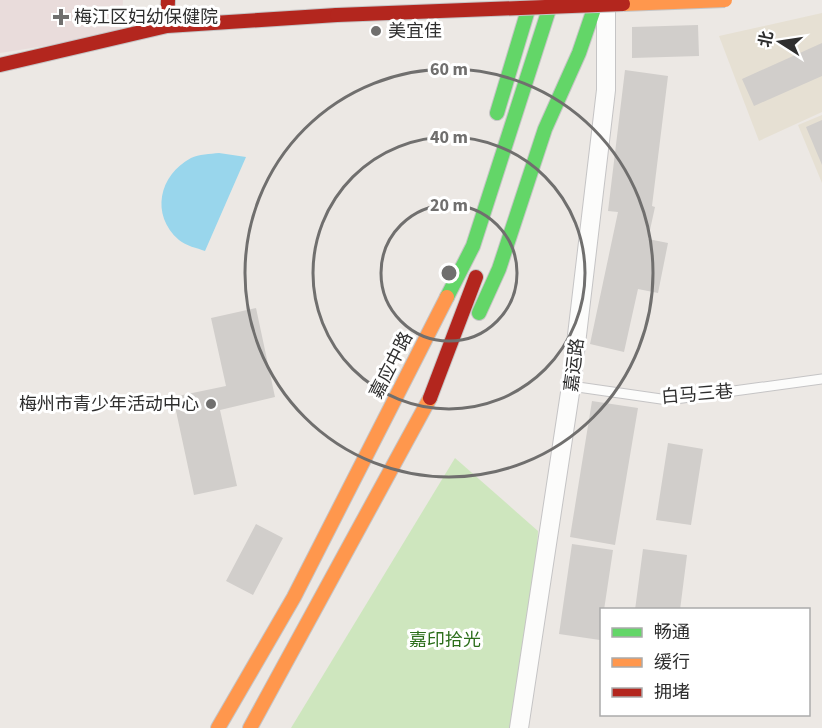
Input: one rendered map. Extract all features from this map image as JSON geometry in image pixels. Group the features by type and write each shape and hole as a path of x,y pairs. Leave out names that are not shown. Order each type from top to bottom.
{"main road":[{"path":"167,26 168,0"},
{"path":"494,125 531,0"},
{"name":"嘉应中路","path":"218,728 294,597 473,246 552,0"},
{"path":"566,22 574,0"},
{"path":"250,728 428,403 471,332 499,269 545,129 579,53 597,0"},
{"path":"0,65 167,26 337,15 725,0"},
{"path":"428,403 449,341 482,261 510,177"},
{"path":"428,333 456,247"}],"street":[{"name":"嘉运路","path":"519,728 571,386 606,90 606,0"}],"lane":[{"name":"白马三巷","path":"571,386 668,400 822,379"}],"shaded area":[{"name":"梅江区妇幼保健院","path":"0,0 123,0 121,34 0,53"},
{"path":"822,13 822,112 759,141 719,36"},
{"path":"822,115 822,183 798,125"}],"green space":[{"name":"嘉印拾光","path":"455,458 538,531 527,728 291,728"}],"water":[{"path":"219,153 246,157 205,251 182,242 170,230 164,219 162,196 165,185 180,165 194,157"}],"building":[{"path":"698,25 699,56 632,58 632,27"},
{"path":"822,43 822,76 754,106 742,79"},
{"path":"625,70 668,76 652,206 655,207 648,239 668,243 658,293 638,289 624,352 590,344 618,212 608,211"},
{"path":"822,120 822,165 806,127"},
{"name":"梅州市青少年活动中心","path":"256,308 275,397 220,410 237,486 194,495 173,397 226,386 211,318"},
{"path":"592,401 638,408 615,545 570,537"},
{"path":"668,443 703,449 691,525 656,520"},
{"path":"256,524 283,538 253,595 226,581"},
{"path":"572,544 613,550 604,608 600,608 600,640 559,634"},
{"path":"643,549 687,555 680,608 635,608"}],"traffic: fast":[{"path":"497,113 531,0"},
{"path":"447,297 473,246 552,0"},
{"path":"479,313 499,269 545,129 579,53 597,0"}],"traffic: slow":[{"path":"623,4 725,0"},
{"path":"218,728 294,597 447,297"},
{"path":"250,728 430,398"}],"traffic: jam":[{"path":"167,26 168,0"},
{"path":"337,15 623,4"},
{"path":"0,65 167,26 337,15"},
{"path":"430,398 476,277"}],"place":[{"name":"梅江区妇幼保健院","path":"61,17"},
{"name":"美宜佳","path":"376,31"},
{"name":"梅州市青少年活动中心","path":"211,404"}]}
